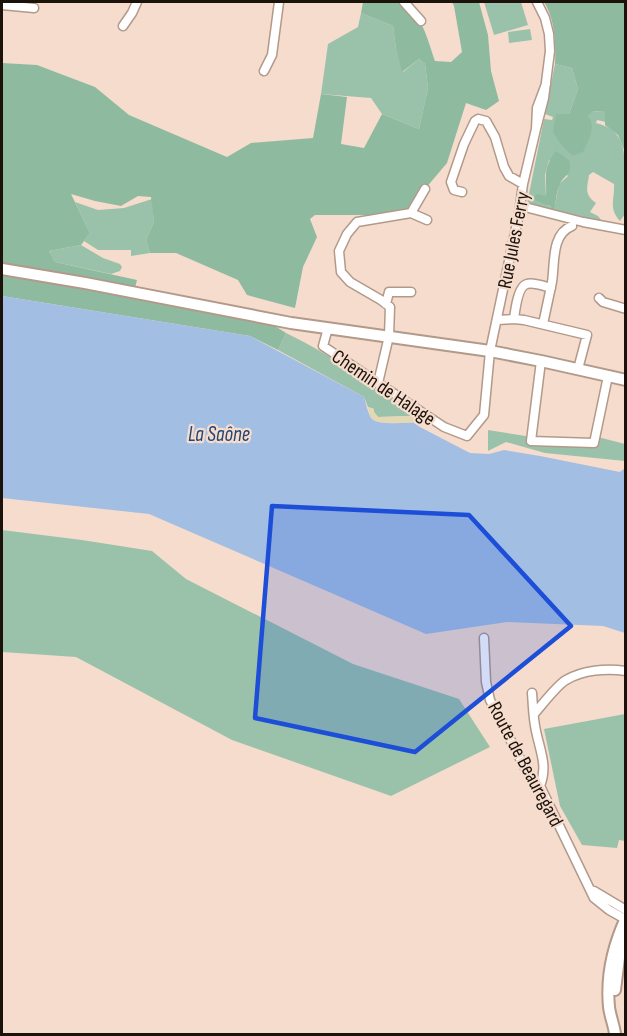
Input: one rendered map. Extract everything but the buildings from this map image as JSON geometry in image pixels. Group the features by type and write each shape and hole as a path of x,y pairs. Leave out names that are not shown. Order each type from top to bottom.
{"main road":[{"path":"2,269 291,323 490,351 625,379"},
{"name":"Route de Beauregard","path":"615,1029 609,1010 610,972 615,947 625,919"},
{"name":"Route de Beauregard","path":"615,1029 614,998 619,958 626,939"}],"street":[{"path":"123,26 137,2"},
{"path":"264,70 272,55 279,2"},
{"path":"404,2 421,21"},
{"name":"Rue Jules Ferry","path":"444,427 467,436 483,415 490,351 536,129 537,108 549,69 549,34 545,18 537,2"},
{"path":"2,6 34,8"},
{"path":"462,192 454,189 451,182 464,144 478,119 486,121 495,137 509,176 524,184"},
{"path":"411,213 425,189"},
{"path":"521,206 626,230"},
{"path":"378,383 389,336 390,307 350,282 341,272 339,252 347,234 357,222 411,213 427,220"},
{"path":"543,324 557,244 564,231 572,226"},
{"path":"514,319 523,285 527,283 551,288"},
{"path":"386,304 389,292 411,292"},
{"path":"600,298 603,302 626,309"},
{"path":"498,320 514,319 587,335 578,369"},
{"name":"Chemin de Halage","path":"328,328 323,346 444,427"},
{"path":"541,361 531,441 594,443 608,376"},
{"name":"Route de Beauregard","path":"484,638 486,682 490,700 527,772 540,786 594,898 625,919"},
{"path":"534,714 565,680 588,672 614,669 626,671"},
{"path":"531,693 535,727 544,764 540,786"},
{"name":"Route de Beauregard","path":"587,885 597,894 626,910"}],"highlighted area":[{"path":"272,506 469,515 571,626 415,752 255,718"}],"green space":[{"path":"363,2 402,3 415,13 419,20 435,61 451,62 462,52 452,2 479,2 488,35 491,71 499,101 486,110 466,103 447,163 408,212 387,215 315,215 310,219 317,237 303,267 295,308 247,295 238,280 176,253 150,253 146,240 154,222 151,197 138,196 121,206 71,194 90,233 81,245 49,251 55,262 137,280 136,298 275,326 286,333 278,350 250,336 2,296 2,63 37,65 95,87 129,115 227,157 251,143 313,138 321,94 347,97 341,144 364,148 382,114 419,129 428,88 425,64 419,59 402,72 393,26 361,13"},
{"path":"484,2 521,2 528,25 494,35"},
{"path":"544,2 625,2 625,152 618,135 605,125 605,112 593,111 588,116 592,129 583,152 572,156 553,132 556,114 569,114 578,89 572,68 555,64 553,24"},
{"path":"361,13 393,26 396,49 403,72 419,59 425,64 428,88 419,129 382,114 371,98 321,94 328,44 358,27"},
{"path":"530,29 532,40 509,43 508,32"},
{"path":"555,64 572,68 578,89 569,114 588,116 592,111 605,112 606,122 597,120 596,123 613,131 621,143 625,158 625,214 620,221 613,208 614,184 593,172 589,175 587,191 596,203 590,212 598,216 601,223 554,211 559,184 568,176 549,160 545,175 546,196 533,197 551,206 550,210 527,204 544,119 552,120 553,117 545,114"},
{"path":"556,151 569,160 570,169 559,186 554,211 550,210 551,206 540,203 532,197 538,194 546,196 547,168"},
{"path":"152,199 154,222 146,240 150,253 131,256 131,250 98,250 84,241 90,233 75,202 98,210 124,208"},
{"path":"81,245 103,258 120,264 122,267 120,271 111,274 55,262 49,251"},
{"path":"286,333 355,373 421,419 420,423 412,416 378,417 374,409 368,407 364,397 278,350"},
{"path":"488,430 532,437 531,440 594,443 598,437 625,444 625,461 545,453 506,442 488,451"},
{"path":"2,530 152,551 186,579 353,664 459,699 490,747 391,796 232,740 76,657 2,652"},
{"path":"625,714 625,841 619,840 617,848 582,845 560,806 544,729"}],"sand":[{"path":"368,407 374,409 378,417 412,416 420,423 379,422 370,417"}],"water":[{"name":"La Saône","path":"2,296 250,336 364,397 369,415 376,421 420,423 418,426 470,453 489,454 504,450 620,472 625,468 625,633 603,626 507,622 426,634 149,514 2,498"}]}
